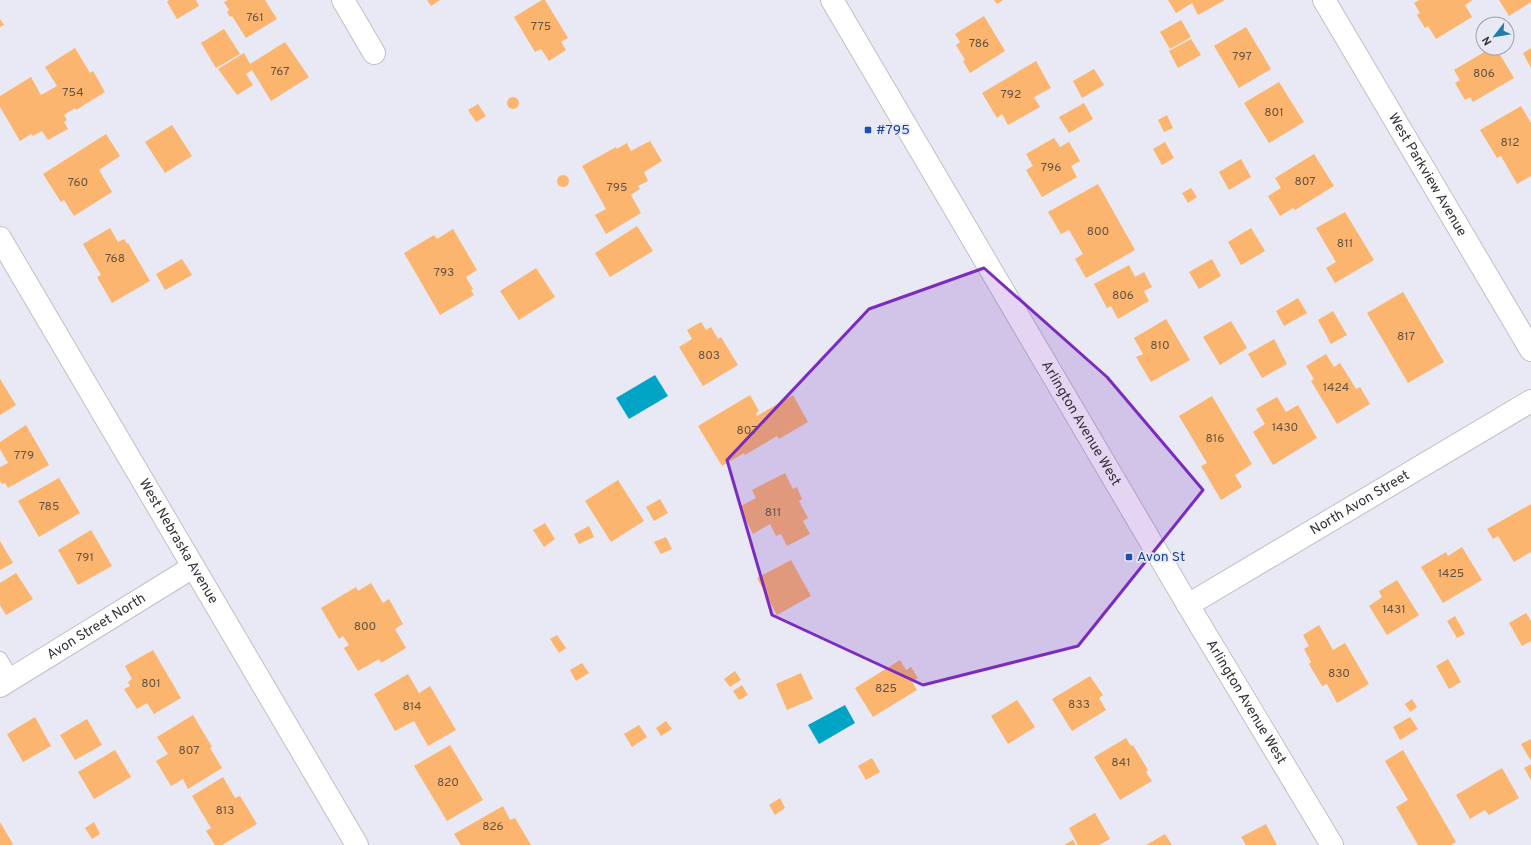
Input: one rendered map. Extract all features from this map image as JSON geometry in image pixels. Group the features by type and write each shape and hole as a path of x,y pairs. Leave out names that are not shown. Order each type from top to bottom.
{"street":[{"path":"343,0 374,53"},
{"name":"Arlington Avenue West","path":"832,0 1188,605 1332,845"},
{"name":"West Parkview Avenue","path":"1324,0 1531,350"},
{"name":"West Nebraska Avenue","path":"0,238 357,845"},
{"name":"North Avon Street","path":"1188,605 1531,401"},
{"name":"Avon Street North","path":"6,683 193,567"}],"lane":[{"path":"0,659 6,683"}],"highlighted area":[{"path":"984,268 1107,377 1203,490 1078,646 923,685 772,615 727,460 869,309"}],"water":[{"path":"655,375 668,396 629,419 616,398"},
{"path":"845,705 855,723 819,744 808,725"}],"building":[{"path":"169,0 196,0 199,6 177,19 167,2"},
{"path":"228,0 265,0 277,19 246,38 232,16 230,17 227,12 229,10 224,2"},
{"path":"427,0 440,0 431,6"},
{"path":"542,0 545,0 568,38 561,42 566,50 549,61 541,49 535,52 514,17"},
{"path":"994,0 1003,0 997,4"},
{"path":"1168,0 1225,0 1198,15 1192,3 1176,13"},
{"path":"1419,0 1473,0 1465,5 1472,17 1436,39 1428,26 1425,28 1417,15 1420,13 1414,3"},
{"path":"1499,0 1531,0 1531,2 1509,16"},
{"path":"984,16 1005,51 970,73 963,61 965,60 956,45 960,42 955,34"},
{"path":"0,19 4,25 0,27"},
{"path":"1181,20 1191,37 1170,49 1160,32"},
{"path":"1246,27 1271,69 1239,88 1214,46"},
{"path":"224,29 240,54 216,68 201,43"},
{"path":"1191,39 1201,55 1178,68 1169,51"},
{"path":"285,42 309,77 271,101 252,70 246,74 253,85 237,95 218,69 244,53 250,64"},
{"path":"75,48 90,73 93,71 105,92 76,110 75,108 64,115 67,120 64,122 68,129 48,140 42,131 33,136 31,134 20,141 0,107 0,96 31,77 41,95 57,86 45,67"},
{"path":"1531,48 1531,68 1523,53"},
{"path":"1478,56 1501,56 1514,78 1473,102 1470,97 1465,100 1455,83 1460,80 1454,70"},
{"path":"1036,61 1051,88 1034,97 1040,107 1008,125 1002,114 997,118 982,93"},
{"path":"1094,69 1104,85 1082,98 1073,81"},
{"path":"1279,82 1304,122 1269,143 1244,103"},
{"path":"515,97 518,98 518,108 511,109 508,108 507,101 508,98"},
{"path":"1084,103 1093,119 1069,133 1059,117"},
{"path":"478,104 486,116 476,122 468,110"},
{"path":"1521,106 1531,123 1531,176 1517,184 1501,156 1497,158 1480,130"},
{"path":"1167,115 1173,128 1164,132 1158,120"},
{"path":"172,125 192,156 165,173 145,142"},
{"path":"106,134 120,156 99,170 112,192 74,216 64,200 61,202 43,174"},
{"path":"1054,138 1060,147 1069,142 1080,161 1071,166 1077,177 1042,197 1026,170 1033,166 1026,154"},
{"path":"650,141 662,161 644,172 648,181 638,186 640,189 631,195 641,213 606,234 595,215 606,209 582,166 616,147 617,149 627,143 631,151"},
{"path":"1165,142 1174,158 1162,165 1153,149"},
{"path":"1314,154 1334,186 1295,210 1293,208 1280,216 1268,196 1281,188 1275,178"},
{"path":"1241,159 1251,177 1229,190 1219,172"},
{"path":"561,175 565,175 569,181 565,187 561,187 557,183 557,179"},
{"path":"1098,184 1135,250 1086,278 1075,259 1083,254 1069,230 1061,234 1048,212"},
{"path":"1191,188 1197,197 1188,203 1182,193"},
{"path":"1345,212 1374,260 1335,283 1326,268 1336,262 1316,228"},
{"path":"637,226 653,251 610,277 595,253"},
{"path":"110,228 118,242 124,239 127,244 128,243 150,281 112,303 97,277 101,275 83,244"},
{"path":"1251,228 1265,251 1241,265 1228,242"},
{"path":"453,229 477,270 466,277 473,289 471,290 474,295 440,315 404,253 434,235 437,239"},
{"path":"182,259 192,275 165,290 156,274"},
{"path":"1212,259 1221,276 1199,289 1189,272"},
{"path":"1129,265 1135,277 1144,272 1152,287 1144,291 1149,301 1118,319 1111,306 1107,308 1094,284"},
{"path":"536,268 555,297 519,320 500,291"},
{"path":"1403,292 1444,362 1408,383 1367,313"},
{"path":"1298,298 1307,313 1284,326 1276,311"},
{"path":"1333,311 1347,335 1331,344 1318,320"},
{"path":"1166,319 1190,360 1151,382 1136,357 1143,354 1134,338"},
{"path":"1231,321 1247,348 1220,365 1203,337"},
{"path":"701,322 706,330 711,327 718,339 721,337 738,365 703,386 679,347 692,339 687,330"},
{"path":"1274,339 1287,364 1262,378 1248,354"},
{"path":"1326,354 1334,367 1340,363 1356,389 1360,387 1370,404 1337,424 1311,381 1314,379 1306,366"},
{"path":"0,379 16,405 0,415"},
{"path":"750,395 759,411 756,413 757,416 793,395 808,422 779,439 777,436 745,455 744,453 722,466 698,426"},
{"path":"1212,396 1252,464 1235,475 1242,487 1221,500 1201,466 1207,463 1179,416"},
{"path":"1277,397 1286,412 1298,405 1317,438 1273,465 1253,432 1265,424 1256,409"},
{"path":"26,425 49,465 8,488 5,483 2,484 0,481 0,467 8,463 0,449 0,442"},
{"path":"785,473 793,489 797,487 802,499 799,501 808,518 803,521 810,534 787,546 781,534 776,536 770,524 753,534 739,507 756,498 752,490"},
{"path":"59,478 80,513 39,537 18,501"},
{"path":"618,480 644,521 611,542 585,501"},
{"path":"660,499 668,513 654,521 646,507"},
{"path":"1531,504 1531,552 1514,562 1498,536 1493,539 1487,529"},
{"path":"545,523 555,539 544,547 533,530"},
{"path":"589,526 594,537 579,544 574,534"},
{"path":"91,530 112,566 78,585 58,550"},
{"path":"666,537 672,549 661,554 654,542"},
{"path":"0,541 13,563 0,570"},
{"path":"1462,547 1482,580 1443,603 1421,567 1446,552 1448,556"},
{"path":"791,560 811,596 777,615 757,578"},
{"path":"16,573 33,599 6,615 0,605 0,583"},
{"path":"1397,580 1419,615 1387,635 1369,606 1382,597 1379,591"},
{"path":"371,583 383,603 389,599 403,624 395,629 406,648 381,663 379,659 358,671 344,648 349,645 343,636 339,639 321,608 356,587 358,591"},
{"path":"1526,613 1531,621 1531,641 1522,646 1509,623"},
{"path":"1455,616 1465,634 1457,638 1447,621"},
{"path":"1319,625 1333,650 1345,643 1369,684 1337,703 1327,684 1322,686 1309,664 1311,662 1304,649 1309,646 1303,635"},
{"path":"557,635 566,648 559,653 550,639"},
{"path":"153,650 181,698 154,714 147,703 137,709 124,689 130,686 128,682 132,679 125,666"},
{"path":"1448,659 1461,682 1449,689 1436,666"},
{"path":"900,660 906,670 911,667 918,678 912,682 917,690 873,717 855,688"},
{"path":"582,663 589,673 576,681 570,670"},
{"path":"735,671 741,680 730,687 724,679"},
{"path":"801,673 813,699 787,710 776,684"},
{"path":"408,674 419,693 430,686 456,730 428,746 414,721 395,731 374,694"},
{"path":"1090,676 1103,695 1099,698 1106,710 1072,731 1052,699"},
{"path":"742,685 748,695 739,700 733,691"},
{"path":"1412,699 1417,707 1410,712 1405,704"},
{"path":"1017,700 1035,727 1008,744 991,716"},
{"path":"193,715 212,747 210,748 222,768 188,789 183,779 171,786 156,761 168,754 157,737"},
{"path":"35,717 51,746 23,762 7,734"},
{"path":"1410,717 1418,729 1400,740 1393,727"},
{"path":"87,719 102,745 75,760 60,735"},
{"path":"666,721 672,729 661,736 656,728"},
{"path":"639,725 647,737 632,747 624,734"},
{"path":"1126,738 1131,746 1133,745 1148,770 1146,772 1152,781 1120,800 1094,757"},
{"path":"1531,739 1531,761 1521,744"},
{"path":"450,745 483,800 447,821 414,766"},
{"path":"115,750 131,777 94,799 78,772"},
{"path":"1403,750 1456,842 1451,845 1418,845 1396,807 1408,800 1385,761"},
{"path":"872,758 880,772 866,780 858,766"},
{"path":"1531,764 1531,780 1524,768"},
{"path":"1502,768 1519,798 1489,815 1485,810 1470,819 1456,795"},
{"path":"223,777 235,798 240,796 257,824 222,845 215,845 206,831 211,828 192,796"},
{"path":"780,798 785,808 775,815 769,805"},
{"path":"503,806 510,820 515,818 531,845 461,845 454,834"},
{"path":"1095,813 1110,839 1099,845 1078,845 1069,828"},
{"path":"0,822 13,844 0,845"},
{"path":"94,822 100,834 92,839 85,828"},
{"path":"1266,824 1277,845 1246,845 1241,837"},
{"path":"1165,834 1172,845 1146,845"},
{"path":"1073,840 1076,845 1064,845"}],"place":[{"name":"#795","path":"868,130"},
{"name":"Avon St","path":"1129,557"}]}
